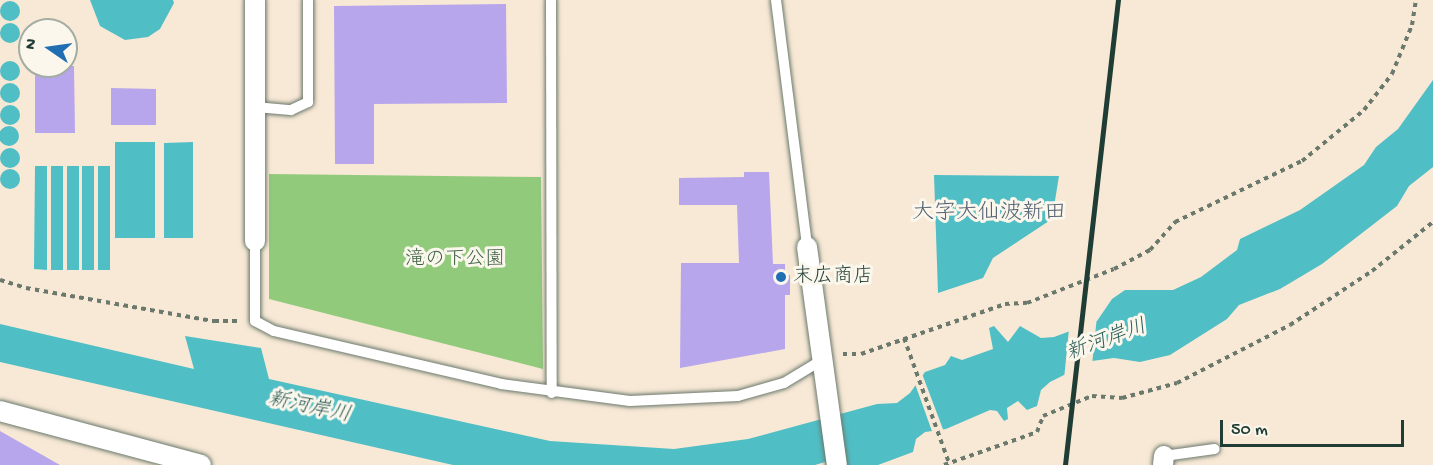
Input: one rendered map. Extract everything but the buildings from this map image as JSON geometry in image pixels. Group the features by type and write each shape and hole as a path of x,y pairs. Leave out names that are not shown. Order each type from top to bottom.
{"street":[{"path":"255,0 255,241"},
{"path":"807,247 837,465"},
{"path":"0,411 201,465"}],"lane":[{"path":"255,107 291,110 308,102 308,0"},
{"path":"551,0 552,393"},
{"path":"776,0 807,247"},
{"path":"255,241 255,321 274,331 552,393 630,401 738,396 784,383 822,360"},
{"path":"1164,460 1215,449"}],"path":[{"path":"822,360 836,354 861,354 1005,304 1027,303 1114,268 1150,250 1175,222 1302,161 1364,110 1392,74 1412,25 1416,0"},
{"path":"904,338 947,462 1037,432 1043,416 1092,396 1122,398 1177,383 1290,326 1372,271 1433,222"},
{"path":"0,280 26,288 214,321 255,321"}],"green space":[{"name":"滝の下公園","path":"269,174 541,177 543,369 269,299"}],"water":[{"path":"90,0 173,0 174,3 160,29 148,37 125,40 100,26"},
{"path":"6,1 14,1 20,7 20,15 14,21 6,21 0,15 0,7"},
{"path":"10,23 17,26 17,40 10,43 3,40 0,33 3,26"},
{"path":"10,61 17,64 17,78 10,81 3,78 0,71 3,64"},
{"name":"新河岸川","path":"1433,80 1433,167 1409,186 1397,206 1322,264 1280,289 1239,305 1227,319 1170,355 1140,362 1114,358 1092,361 1050,382 1041,390 1037,406 1027,410 1018,401 1007,408 1008,419 1004,421 997,411 990,410 946,429 925,432 916,439 913,452 878,465 826,465 825,462 815,465 453,465 0,362 0,324 194,369 185,336 261,348 269,379 550,441 674,449 748,439 877,404 897,403 910,393 925,372 945,365 951,356 962,360 993,349 989,328 994,326 1008,342 1020,326 1041,338 1054,337 1097,321 1112,299 1125,290 1173,290 1201,277 1237,250 1240,239 1300,210 1364,165 1376,147 1398,129"},
{"path":"10,83 17,86 20,93 17,100 10,103 3,100 0,93 3,86"},
{"path":"10,105 17,108 20,115 17,122 10,125 3,122 0,115 3,108"},
{"path":"9,126 16,129 19,136 16,143 9,146 2,143 -1,136 2,129"},
{"path":"115,142 155,142 155,238 115,238"},
{"path":"193,142 193,238 164,238 164,143"},
{"path":"10,148 17,151 20,158 17,165 10,168 3,165 0,158 3,151"},
{"path":"35,166 47,166 47,270 34,269"},
{"path":"51,166 63,166 63,270 51,270"},
{"path":"67,166 79,166 79,270 67,270"},
{"path":"82,166 94,166 94,270 82,270"},
{"path":"98,166 110,166 110,270 98,270"},
{"path":"10,169 17,172 20,179 17,186 10,189 3,186 0,179 3,172"},
{"path":"934,175 1059,176 1052,219 993,258 983,278 938,293"}],"pier":[{"path":"1097,316 1092,365 1064,379 1069,329"},
{"path":"921,371 944,432 933,434 914,381"}],"railway":[{"path":"1065,465 1118,0"}],"place":[{"name":"末広商店","path":"781,277"}],"district":[{"name":"大字大仙波新田","path":"989,215"}]}
